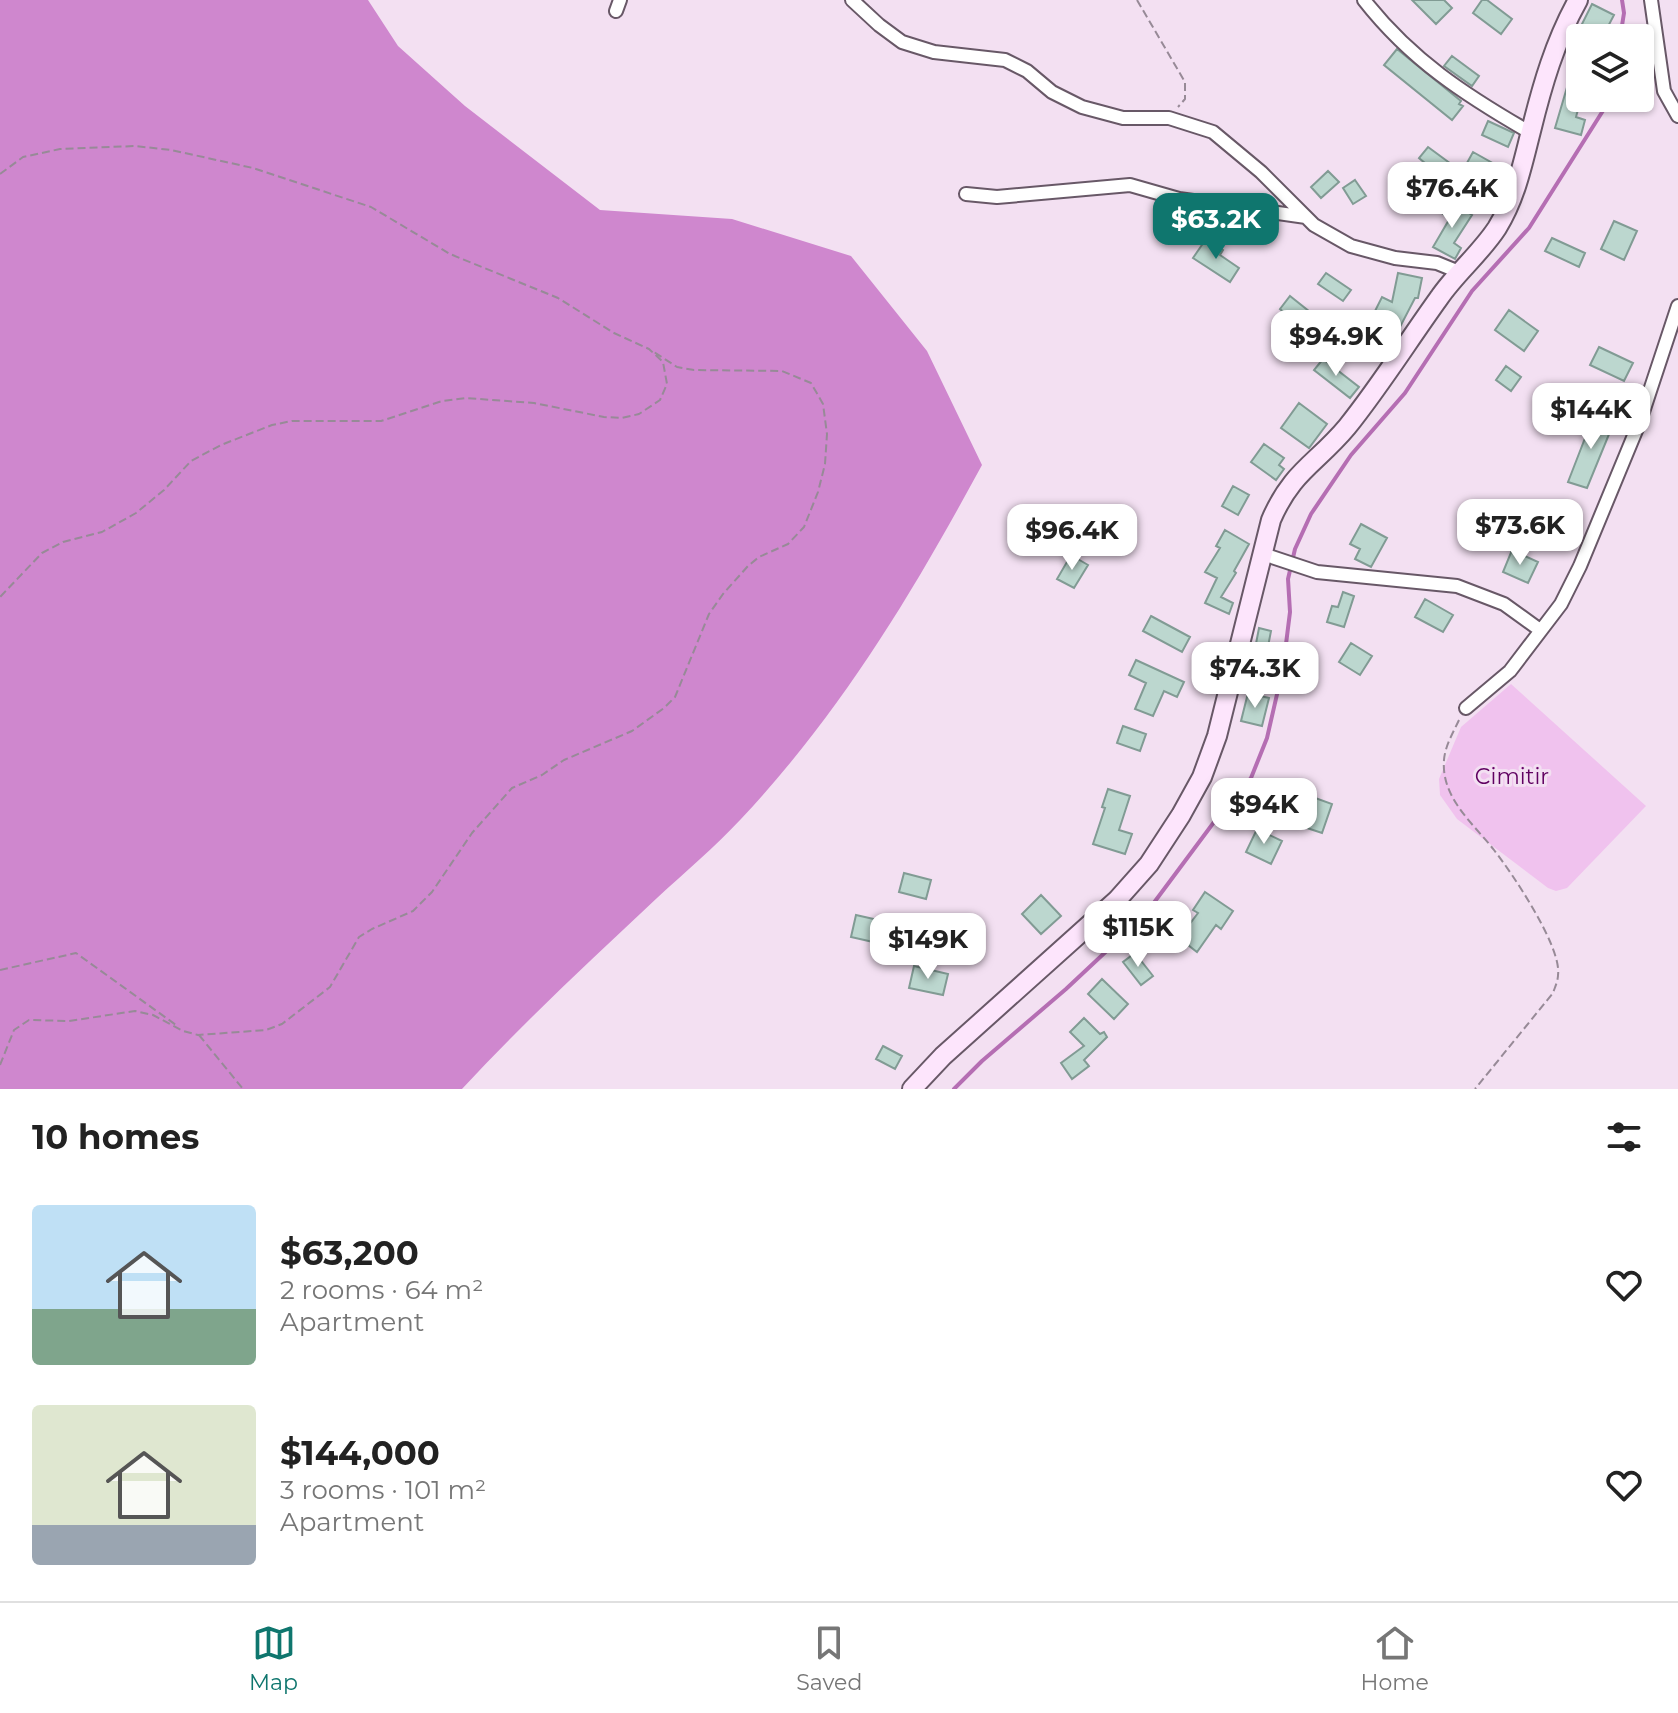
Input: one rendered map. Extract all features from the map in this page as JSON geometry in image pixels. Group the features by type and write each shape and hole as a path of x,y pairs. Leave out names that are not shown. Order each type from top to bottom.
{"street":[{"path":"852,0 902,42 934,52 1005,60 1027,71 1052,92 1082,107 1123,118 1169,118 1213,132 1261,172 1314,225 1351,246 1395,258 1437,263 1459,272"},
{"path":"1364,0 1386,28 1421,62 1458,89 1531,133"},
{"path":"912,1089 943,1056 1037,975 1117,900 1149,864 1173,828 1202,777 1217,736 1271,520 1282,495 1298,473 1343,430 1379,386 1459,272 1485,244 1509,208 1556,44 1578,0"},
{"path":"1651,0 1664,91 1678,116"},
{"path":"966,194 997,197 1130,185 1179,199 1306,217"},
{"path":"1466,708 1510,671 1561,604 1640,421 1678,306"},
{"path":"1263,554 1317,572 1457,586 1504,604 1540,630"}],"path":[{"path":"1137,0 1185,82 1185,99 1169,118"},
{"path":"0,174 23,157 60,149 135,146 171,150 253,168 371,207 450,254 558,298 677,367 782,371 811,383 823,404 827,434 825,464 804,527 788,544 759,557 748,566 723,594 709,614 675,697 632,731 564,760 542,775 512,788 472,833 432,892 413,911 359,937 330,987 282,1024 266,1030 198,1035 183,1031 153,1015 135,1011 69,1021 29,1020 14,1030 0,1065"},
{"path":"0,597 42,553 63,542 114,526 164,490 191,461 221,445 272,425 292,421 381,421 442,401 466,398 534,403 622,418 639,414 660,400 667,384 663,362 649,349"},
{"path":"1466,708 1450,739 1444,760 1446,782 1455,803 1495,851 1547,934 1557,958 1559,974 1553,993 1475,1089"},
{"path":"0,970 76,953 183,1031"},
{"path":"198,1035 243,1089"}],"green space":[{"name":"Cimitir","path":"1511,684 1646,806 1567,888 1556,891 1457,819 1440,795 1439,779 1461,727"}],"shaded area":[{"path":"0,0 368,0 398,46 465,106 600,210 732,219 851,256 927,351 982,465 929,560 873,650 777,778 721,840 558,992 462,1089 0,1089"}],"building":[{"path":"1412,0 1444,0 1452,8 1436,24"},
{"path":"1482,0 1487,0 1512,19 1501,34 1473,13"},
{"path":"1592,4 1614,15 1609,24 1582,24"},
{"path":"1397,49 1461,101 1459,104 1463,106 1452,120 1384,65"},
{"path":"1452,56 1479,76 1472,86 1444,66"},
{"path":"1566,91 1566,112 1577,112 1576,117 1585,120 1581,135 1555,128"},
{"path":"1488,121 1514,133 1508,147 1482,135"},
{"path":"1428,147 1462,172 1473,152 1503,169 1495,183 1481,175 1464,196 1419,158"},
{"path":"1328,171 1339,182 1321,198 1311,187"},
{"path":"1355,180 1366,196 1353,204 1343,188"},
{"path":"1451,202 1472,215 1454,243 1461,248 1455,259 1433,247 1450,218 1443,214"},
{"path":"1614,221 1637,231 1624,260 1601,249"},
{"path":"1552,238 1585,253 1579,267 1545,251"},
{"path":"1206,239 1223,250 1220,255 1239,268 1230,282 1193,258"},
{"path":"1326,273 1351,290 1343,301 1318,284"},
{"path":"1398,273 1422,278 1418,298 1415,298 1400,327 1374,313 1382,297 1392,302"},
{"path":"1290,296 1315,316 1304,329 1280,309"},
{"path":"1509,310 1538,331 1524,351 1495,330"},
{"path":"1599,347 1633,363 1624,381 1590,365"},
{"path":"1323,359 1359,387 1350,398 1314,370"},
{"path":"1506,366 1521,377 1511,391 1496,380"},
{"path":"1299,403 1327,424 1309,448 1281,428"},
{"path":"1594,415 1614,422 1587,488 1568,482"},
{"path":"1264,444 1284,458 1279,465 1284,469 1276,480 1251,462"},
{"path":"1233,486 1249,495 1238,515 1222,506"},
{"path":"1361,524 1387,538 1371,567 1355,559 1360,549 1350,544"},
{"path":"1225,530 1249,544 1221,597 1233,603 1229,614 1205,603 1217,578 1205,572 1220,548 1216,546"},
{"path":"1512,550 1538,562 1528,583 1503,572"},
{"path":"1071,555 1088,565 1074,588 1057,579"},
{"path":"1343,592 1354,596 1344,627 1327,622 1332,606 1338,607"},
{"path":"1425,599 1453,615 1443,632 1415,617"},
{"path":"1151,616 1190,637 1182,652 1143,631"},
{"path":"1259,628 1271,631 1266,657 1254,654"},
{"path":"1351,643 1372,656 1360,675 1339,662"},
{"path":"1136,660 1184,682 1177,697 1164,691 1153,716 1135,709 1146,683 1129,675"},
{"path":"1248,693 1269,698 1262,726 1241,721"},
{"path":"1123,726 1146,734 1140,751 1117,743"},
{"path":"1108,789 1130,796 1119,830 1132,834 1125,854 1093,844"},
{"path":"1307,795 1332,804 1322,833 1289,822 1294,808 1302,810"},
{"path":"1257,829 1282,841 1271,864 1246,852"},
{"path":"904,873 931,880 926,899 899,892"},
{"path":"1205,892 1233,911 1221,929 1216,925 1197,952 1179,938 1198,913 1193,910"},
{"path":"1041,895 1061,916 1041,934 1022,914"},
{"path":"856,915 887,922 882,944 851,937"},
{"path":"1135,953 1153,976 1141,985 1123,962"},
{"path":"914,966 948,974 943,995 909,988"},
{"path":"1102,979 1128,1004 1114,1019 1088,994"},
{"path":"1084,1018 1107,1037 1084,1060 1089,1066 1072,1079 1061,1063 1084,1046 1070,1032"},
{"path":"883,1046 902,1056 895,1069 876,1059"}],"waterway":[{"path":"1622,0 1622,24"},
{"path":"954,1089 1144,916 1220,814 1251,778 1267,738 1283,668 1290,612 1288,579 1295,549 1311,514 1351,455 1405,393 1472,291 1529,228 1602,112"}]}
